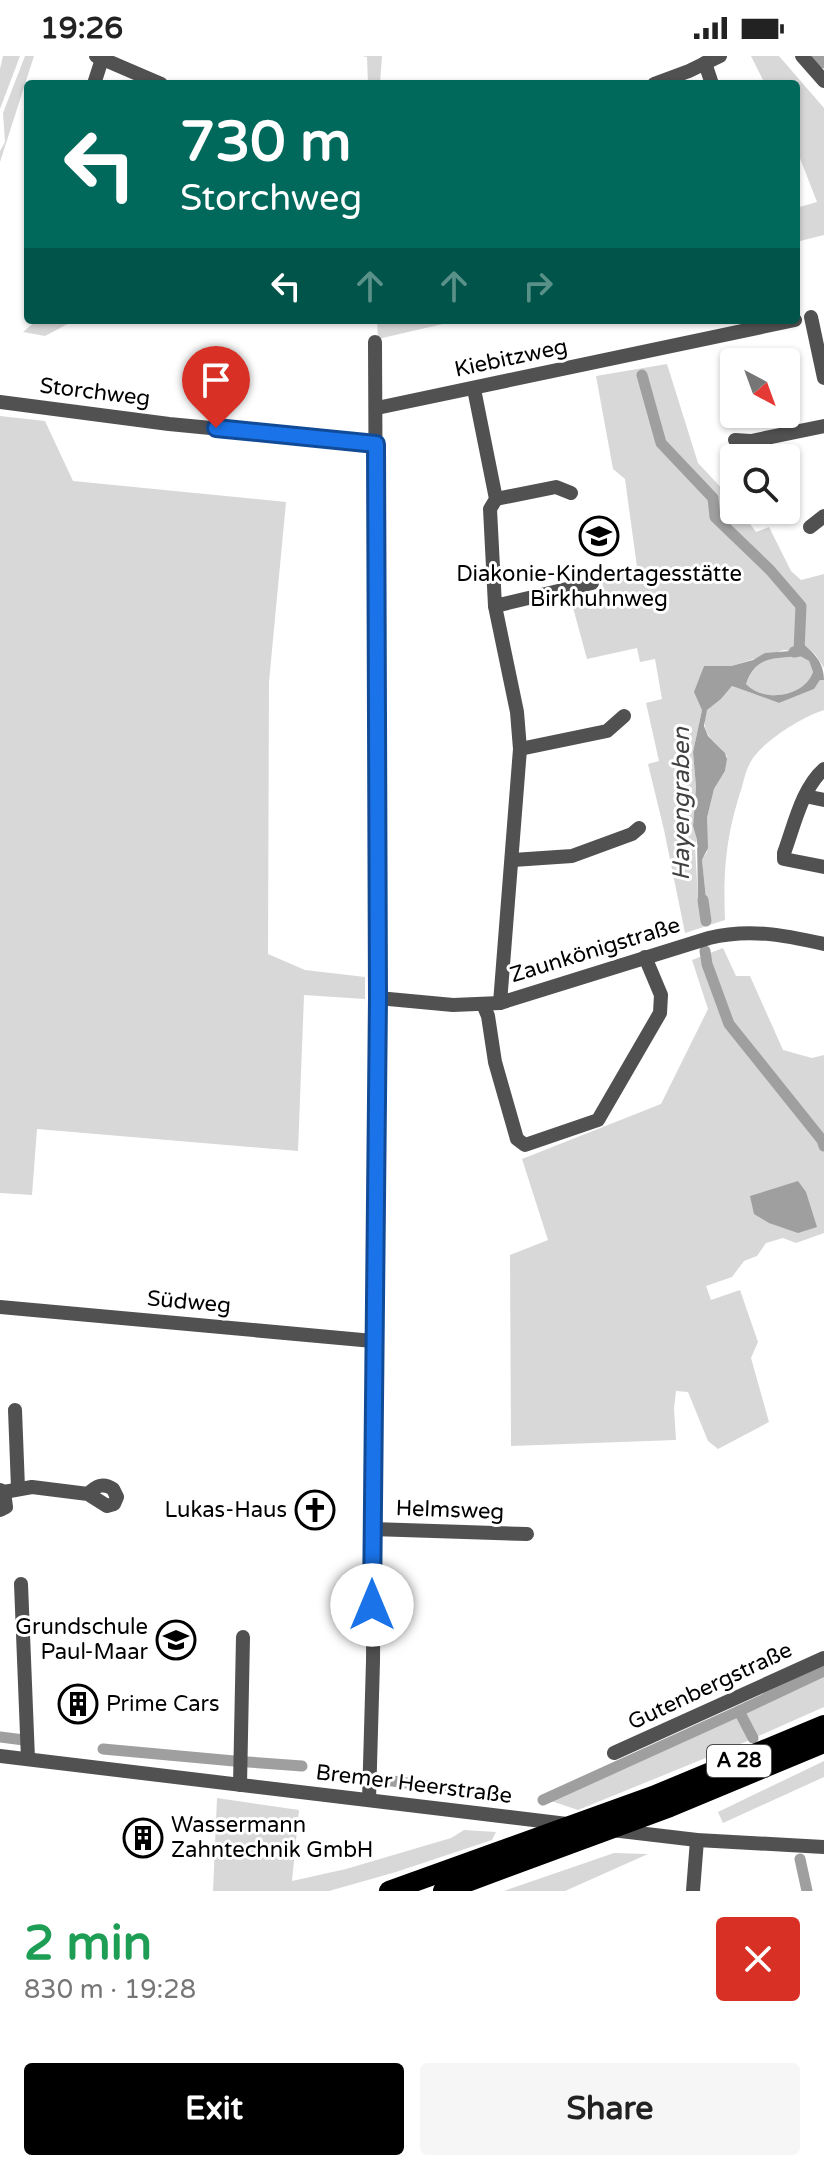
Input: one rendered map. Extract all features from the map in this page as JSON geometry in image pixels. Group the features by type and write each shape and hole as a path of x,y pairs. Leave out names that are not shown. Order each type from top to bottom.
{"highway":[{"name":"A 28","path":"443,1891 560,1849 824,1725"},
{"name":"A 28","path":"389,1891 520,1845 662,1801 824,1743"}],"street":[{"path":"664,80 720,56"},
{"path":"802,56 824,81"},
{"path":"95,80 99,57 152,80"},
{"path":"705,63 711,80"},
{"path":"818,315 824,378"},
{"name":"Kiebitzweg","path":"377,408 777,324"},
{"name":"Helmsweg","path":"369,1800 373,1672 373,1341 378,998 375,342"},
{"path":"474,389 496,499 490,509 495,606 517,712 520,749 500,1003"},
{"name":"Storchweg","path":"0,402 169,424 376,444"},
{"path":"735,440 751,441 824,426"},
{"path":"496,499 556,487 571,493"},
{"path":"810,527 824,516"},
{"path":"495,606 592,583"},
{"path":"520,749 607,731 624,716"},
{"path":"824,769 816,776 805,796 784,853 784,859 824,867"},
{"path":"805,796 824,800"},
{"path":"513,860 572,856 632,834 639,828"},
{"name":"Zaunkönigstraße","path":"378,998 453,1005 500,1003 645,957 735,933 777,933 824,944"},
{"path":"483,1004 488,1016 495,1062 517,1139 525,1145 598,1120 660,1013 661,995 645,957"},
{"name":"Südweg","path":"0,1307 373,1341"},
{"path":"0,1510 6,1507 15,1410"},
{"path":"7,1490 32,1487 88,1494"},
{"name":"Helmsweg","path":"372,1529 527,1534"},
{"path":"21,1584 28,1759"},
{"path":"240,1785 243,1637"},
{"name":"Gutenbergstraße","path":"614,1753 824,1658"},
{"name":"Bremer Heerstraße","path":"0,1756 697,1840 824,1847"},
{"path":"693,1891 697,1840"}],"shaded area":[{"path":"3,56 20,56 0,109 0,69"},
{"path":"25,56 34,56 0,162 0,151 5,142 3,113"},
{"path":"362,56 382,56 380,80 368,80 367,57"},
{"path":"751,56 779,56 800,80 763,80"},
{"path":"800,80 824,108 824,235 800,241 800,207 817,202 800,158"},
{"path":"32,324 68,324 45,336 23,332"},
{"path":"377,324 443,324 378,339"},
{"path":"667,364 698,463 720,487 720,524 750,524 756,532 769,527 791,571 801,580 824,574 824,668 815,654 801,642 790,651 784,650 731,666 704,666 699,682 702,710 693,752 696,787 693,826 697,840 698,898 707,908 702,860 707,852 707,818 714,789 725,771 727,756 706,732 706,710 732,686 779,703 814,689 820,680 824,680 824,710 783,731 763,747 750,763 729,837 725,869 725,920 685,933 648,764 659,761 646,703 662,699 655,659 640,662 637,648 587,659 572,604 605,595 600,573 637,567 625,479 613,469 596,376"},
{"path":"0,416 45,421 73,481 286,502 269,682 268,954 305,970 365,977 365,999 304,995 298,1151 37,1129 32,1195 0,1193"},
{"path":"801,642 817,658 824,680 820,680 814,689 779,703 732,686 707,710 704,726 708,736 727,759 725,771 714,789 707,818 708,848 702,860 707,908 704,915 698,898 697,840 693,826 696,787 693,752 702,710 694,692 704,666 731,666 765,653 790,651","holes":["800,656 809,661 813,672 793,692 763,694 746,684 755,668 767,660"]},
{"path":"800,656 809,661 813,672 793,692 763,694 746,684 761,663"},
{"path":"723,948 736,976 750,976 783,1050 812,1058 824,1055 824,1233 796,1243 783,1238 766,1243 757,1256 744,1261 732,1277 706,1286 711,1300 740,1290 758,1342 751,1358 769,1422 718,1449 708,1441 688,1392 676,1391 676,1440 511,1446 510,1255 548,1240 522,1159 661,1104 708,1009 692,960"},
{"path":"798,1181 806,1192 817,1227 798,1233 754,1214 750,1196"},
{"path":"824,1674 824,1707 578,1810 548,1800"},
{"path":"824,1761 824,1777 723,1823 718,1812"},
{"path":"217,1798 299,1810 292,1881 346,1869 451,1838 464,1830 496,1832 492,1840 329,1891 213,1891"},
{"path":"614,1853 648,1854 565,1891 504,1891"}],"waterway":[{"path":"817,56 824,63"},
{"name":"Hayengraben","path":"642,375 661,443 713,498 715,517 770,570 801,606 799,651 794,652"},
{"name":"Hayengraben","path":"703,900 706,921"},
{"name":"Hayengraben","path":"705,951 729,1024 824,1146"},
{"name":"Hayengraben","path":"753,1738 739,1711 824,1671"},
{"path":"543,1800 739,1711"},
{"path":"0,1737 24,1740"},
{"path":"103,1749 234,1761"},
{"path":"248,1762 302,1766"},
{"path":"385,1780 504,1796"},
{"name":"Hayengraben","path":"800,1859 807,1891"}],"place":[{"name":"Diakonie-Kindertagesstätte Birkhuhnweg","path":"599,536"},
{"name":"Lukas-Haus","path":"315,1510"},
{"name":"Grundschule Paul-Maar","path":"176,1640"},
{"name":"Prime Cars","path":"78,1704"},
{"name":"Wassermann Zahntechnik GmbH","path":"143,1838"}],"route":[{"path":"216,428 376,444 378,998 372,1605"}]}
